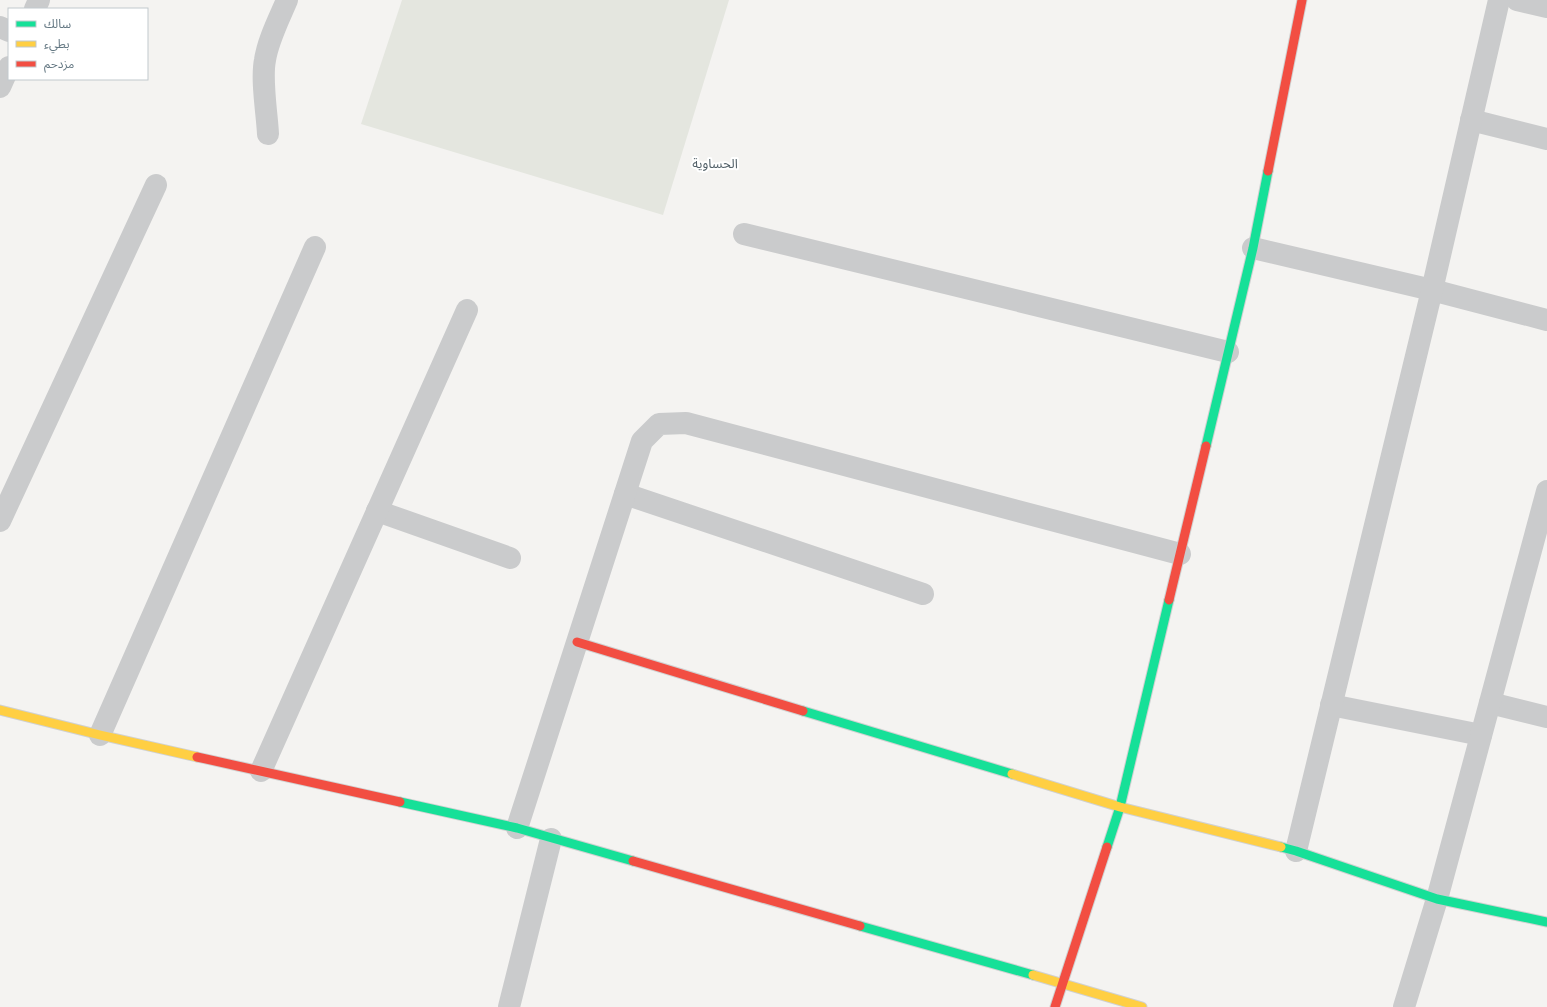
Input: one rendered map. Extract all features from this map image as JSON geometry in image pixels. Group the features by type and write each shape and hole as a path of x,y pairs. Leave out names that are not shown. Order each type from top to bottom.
{"street":[{"path":"268,134 264,61 269,44 287,0"},
{"path":"1055,1007 1120,807 1253,248 1302,0"},
{"path":"1296,851 1432,290 1499,0"},
{"path":"1518,0 1547,7"},
{"path":"0,87 8,69"},
{"path":"1471,120 1547,139"},
{"path":"0,521 156,185"},
{"path":"744,234 1228,352"},
{"path":"100,735 315,248"},
{"path":"1253,248 1432,290 1547,320"},
{"path":"261,771 467,310"},
{"path":"517,828 642,441 659,424 686,423 1180,554"},
{"path":"1404,1007 1437,899 1547,491"},
{"path":"625,494 923,594"},
{"path":"377,511 510,558"},
{"path":"577,642 1120,807 1296,851 1437,899 1547,922"},
{"path":"1490,703 1547,716"},
{"path":"1331,705 1481,735"},
{"path":"0,710 100,735 517,828 551,839 1062,983 1142,1007"},
{"path":"509,1007 551,839"}],"shaded area":[{"path":"402,0 729,0 663,215 361,124"}],"traffic: fast":[{"path":"1206,446 1253,248 1268,171"},
{"path":"1107,847 1120,807 1169,600"},
{"path":"803,711 1012,774"},
{"path":"400,802 517,828 633,861"},
{"path":"1281,847 1437,899 1547,922"},
{"path":"860,926 1033,975"}],"traffic: slow":[{"path":"0,710 197,757"},
{"path":"1012,774 1120,807 1281,847"},
{"path":"1033,975 1142,1007"}],"traffic: jam":[{"path":"1268,171 1302,0"},
{"path":"1169,600 1206,446"},
{"path":"577,642 803,711"},
{"path":"197,757 400,802"},
{"path":"1055,1007 1107,847"},
{"path":"633,861 860,926"}],"district":[{"name":"الحساوية","path":"715,163"}]}
